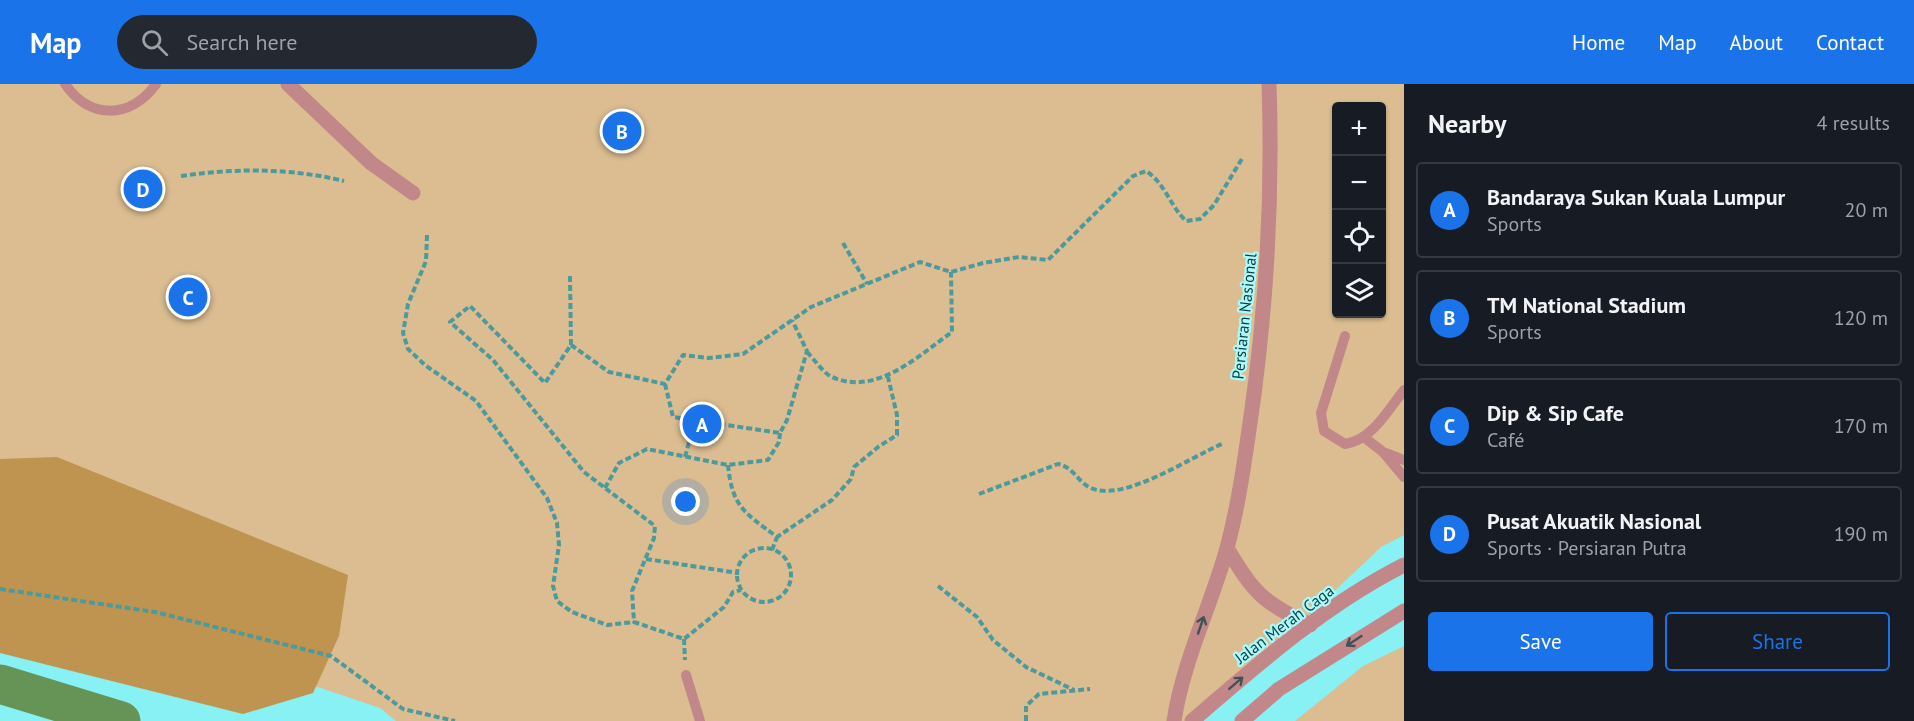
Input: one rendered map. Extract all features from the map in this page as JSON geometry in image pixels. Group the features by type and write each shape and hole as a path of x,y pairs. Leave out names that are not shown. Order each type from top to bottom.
{"street":[{"path":"288,84 371,163 413,193"},
{"name":"Persiaran Nasional","path":"1174,721 1179,688 1227,548 1240,486 1263,334 1271,211 1269,84"},
{"path":"1227,548 1249,585 1266,601 1310,625"},
{"name":"Jalan Merah Caga","path":"1192,721 1275,649 1370,582 1404,565"},
{"path":"1242,721 1279,689 1404,611"}],"lane":[{"path":"65,84 74,97 93,109 116,111 136,104 156,84"},
{"path":"1345,336 1320,420 1323,430 1345,444 1365,438 1404,390"},
{"path":"1365,438 1383,452 1404,477"},
{"path":"1383,452 1404,460"},
{"path":"686,675 700,721"}],"path":[{"path":"780,433 674,417 665,384 683,356 709,358 743,354 811,307 920,262 951,272 983,262 1019,257 1048,260 1133,176 1146,171 1157,178 1173,209 1186,221 1200,219 1214,205 1243,157"},
{"path":"181,176 261,169 344,181"},
{"path":"427,235 426,261 408,304 403,333 408,349 425,365 476,401 547,498 557,523 559,545 553,586 557,601 572,612 608,625 634,622 684,639 724,607 733,592 741,590"},
{"path":"843,243 867,284"},
{"path":"792,320 807,351 829,375 851,382 888,377 952,332 951,272"},
{"path":"570,276 571,345 545,383 470,306 450,322 493,360 584,472 655,526 654,538 632,591 634,622"},
{"path":"571,345 609,372 665,384"},
{"path":"605,488 619,463 646,449 728,465 768,460 779,442 780,433 787,420 807,351"},
{"path":"772,550 777,537 832,500 851,479 854,466 897,435 897,415 888,377"},
{"path":"684,457 695,420"},
{"path":"979,494 1058,464 1065,465 1090,488 1111,491 1174,470 1222,444"},
{"path":"728,465 731,486 740,510 777,537"},
{"path":"772,550 784,558 789,565 790,582 781,597 764,602 755,600 741,590 738,573 745,557 752,551 772,550"},
{"path":"646,559 738,573"},
{"path":"938,586 977,617 993,640 1026,667 1074,690"},
{"path":"0,589 155,612 331,656 403,709 455,721"},
{"path":"1026,721 1026,706 1039,694 1090,689"}],"shaded area":[{"path":"0,84 1404,84 1404,535 1381,547 1197,721 396,721 380,708 193,645 0,617"},
{"path":"57,457 348,575 339,636 313,693 243,714 0,653 0,459"},
{"path":"1404,646 1404,721 1295,721 1363,666"}],"waterway":[{"path":"0,684 121,721"}],"place":[{"name":"TM National Stadium","path":"622,131"},
{"name":"Pusat Akuatik Nasional","path":"143,189"},
{"name":"Dip & Sip Cafe","path":"188,297"},
{"name":"Bandaraya Sukan Kuala Lumpur","path":"702,424"}]}
